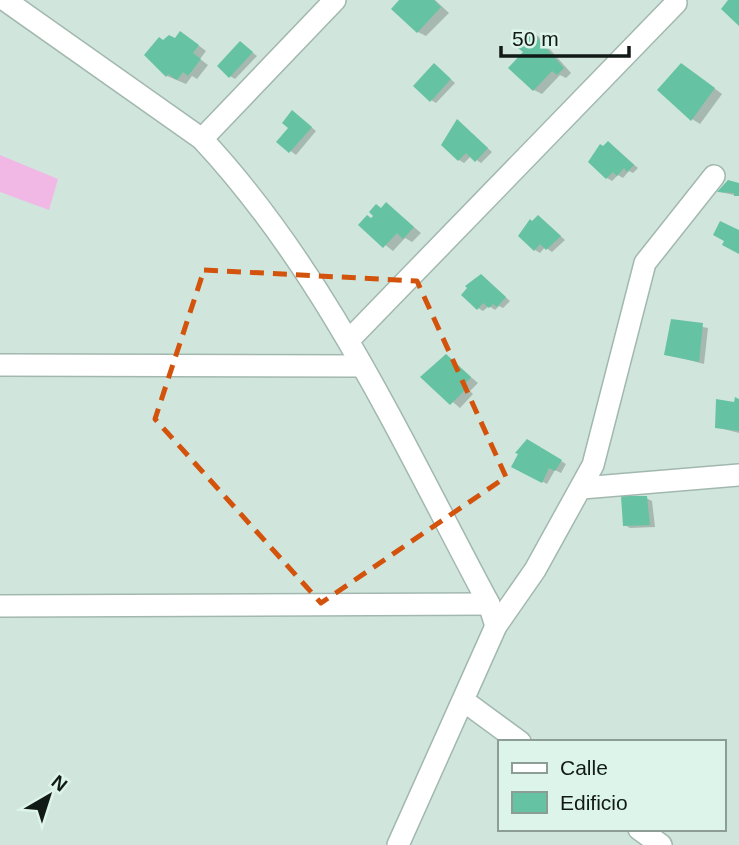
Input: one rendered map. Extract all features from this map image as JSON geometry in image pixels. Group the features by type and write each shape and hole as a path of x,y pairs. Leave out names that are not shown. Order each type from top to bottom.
{"street":[{"path":"5,0 32,8 202,139 227,165 307,272 349,340 360,366 489,604 496,626"},
{"path":"202,139 335,0"},
{"path":"349,340 676,3"},
{"path":"398,845 496,626 535,570 582,488 598,451 645,263 714,176"},
{"path":"0,365 360,366"},
{"path":"582,488 739,475"},
{"path":"0,606 489,604"},
{"path":"464,701 517,740"},
{"path":"642,831 661,845"}],"highlighted area":[{"path":"204,270 417,281 506,477 321,603 155,419"}],"shaded area":[{"path":"0,155 58,179 49,210 0,192"}],"building":[{"path":"399,0 434,0 441,7 417,33 391,9"},
{"path":"728,0 739,0 739,26 721,9"},
{"path":"529,29 564,68 557,75 552,71 533,91 508,68 523,52 514,45"},
{"path":"180,31 199,45 193,53 201,59 188,76 183,72 177,80 168,74 166,77 144,55 159,37 163,40 169,35 175,38"},
{"path":"240,41 253,52 229,78 217,66"},
{"path":"434,63 451,79 430,102 413,86"},
{"path":"681,63 715,88 691,121 657,90"},
{"path":"292,110 312,127 289,153 276,142 288,128 282,123"},
{"path":"457,119 488,148 475,162 466,153 458,161 441,145"},
{"path":"608,141 634,165 627,172 624,168 617,176 613,172 606,179 588,162 600,144 603,146"},
{"path":"728,180 739,183 739,196 717,192"},
{"path":"386,202 414,227 403,239 397,233 383,248 358,225 367,215 371,218 373,216 369,212 376,204 381,208"},
{"path":"538,215 561,236 546,250 540,244 534,251 518,236 530,219 532,221"},
{"path":"720,221 739,230 739,254 722,245 724,241 713,235"},
{"path":"481,274 506,297 497,307 493,304 489,308 483,303 477,310 461,295 467,288 465,286"},
{"path":"671,319 703,323 699,362 664,355"},
{"path":"446,354 471,377 463,386 466,389 450,405 420,377"},
{"path":"735,397 739,399 739,431 715,428 716,399 734,402"},
{"path":"527,439 562,460 555,471 549,468 542,483 511,467 518,454 515,453"},
{"path":"621,496 647,496 650,525 623,526"}]}
